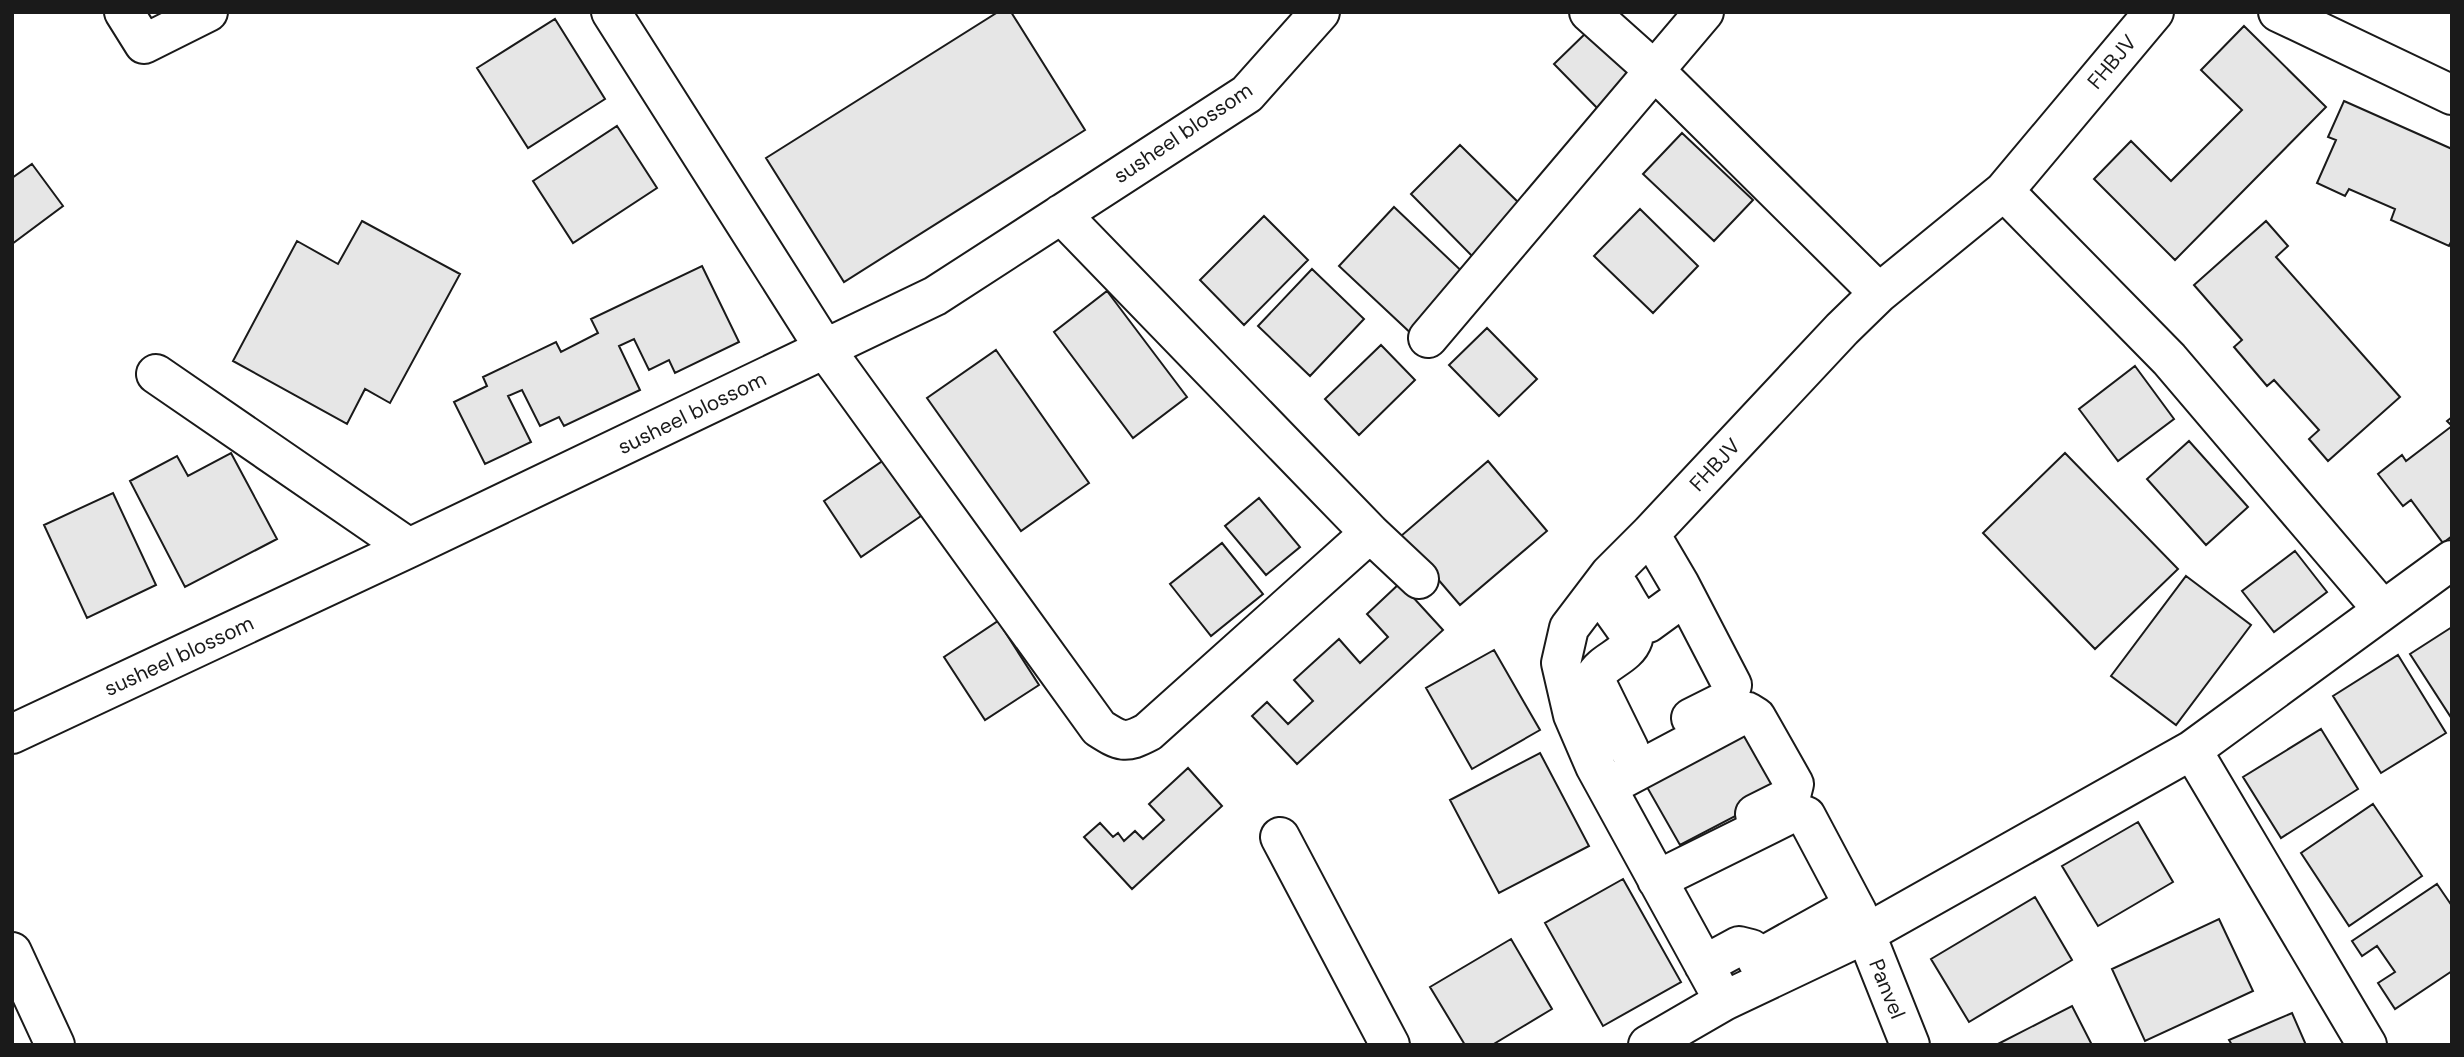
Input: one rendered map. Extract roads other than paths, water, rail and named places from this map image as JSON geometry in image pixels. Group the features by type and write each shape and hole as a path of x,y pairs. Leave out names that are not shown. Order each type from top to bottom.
{"street":[{"path":"124,12 144,44 208,12"},
{"path":"611,12 825,349 1099,727 1115,738 1132,740 1148,732 1370,533"},
{"name":"susheel blossom","path":"12,734 409,548 935,296 1247,94 1320,12"},
{"path":"1589,12 1656,72 1879,293"},
{"path":"1428,338 1656,72 1704,12"},
{"name":"FHBJV","path":"1724,1001 1601,776 1590,709 1561,663 1569,628 1599,588 1842,329 1879,293 2004,191 2154,12"},
{"path":"2278,12 2452,95"},
{"path":"2004,191 2169,359 2382,610"},
{"path":"1061,215 1370,533 1419,579"},
{"path":"156,374 409,548"},
{"path":"1601,776 1629,749 1727,700 1732,685 1650,534"},
{"path":"1648,1045 1724,1001 1762,969 2192,750 2452,560"},
{"path":"1599,588 1648,623 1685,596"},
{"path":"1599,588 1633,639 1630,647 1597,671 1590,709 1629,749"},
{"path":"1601,776 1748,712 1756,717 1794,784 1791,796 1654,874"},
{"path":"2192,750 2367,1045"},
{"name":"Panvel","path":"1654,874 1794,812 1806,816 1859,920 1910,1045"},
{"path":"1280,837 1390,1045"},
{"path":"1704,965 1738,946 1751,949 1762,969"},
{"path":"12,952 55,1045"}]}
